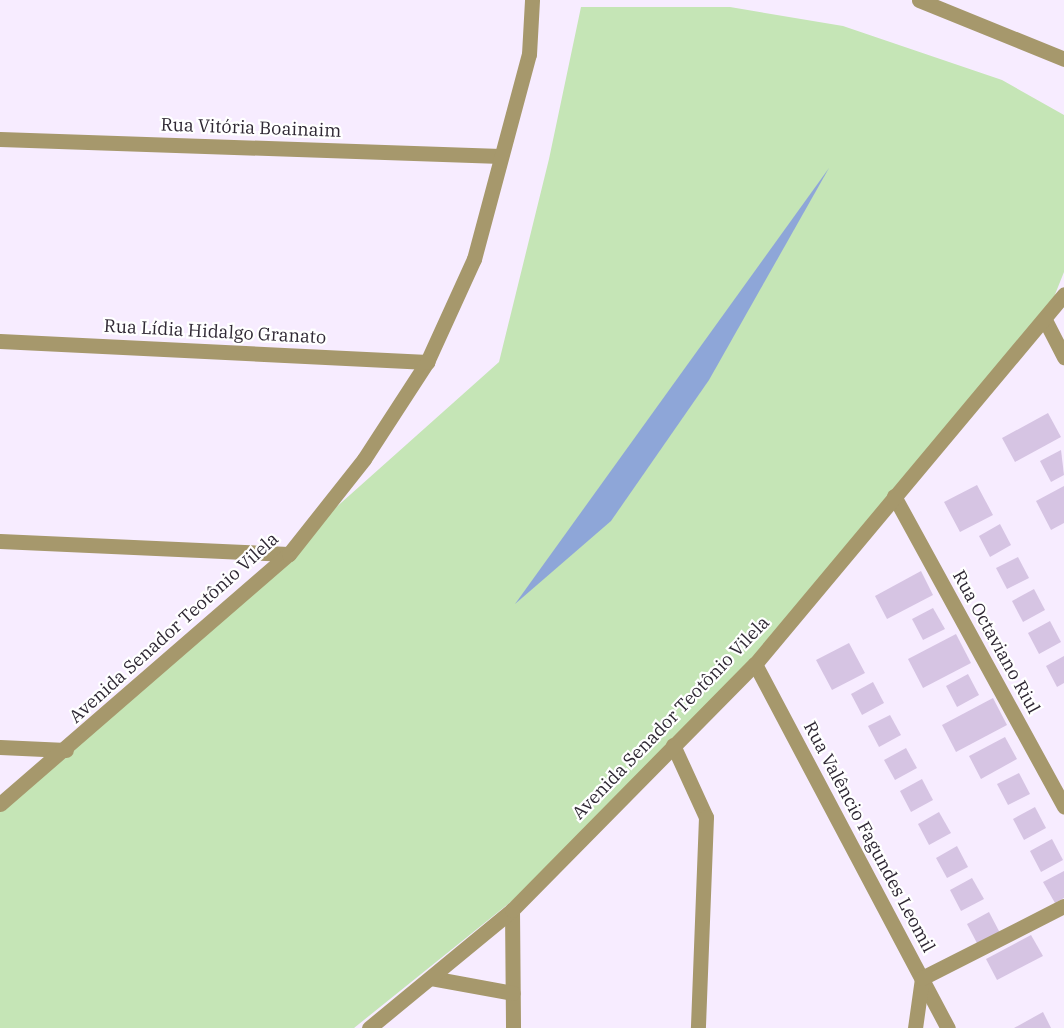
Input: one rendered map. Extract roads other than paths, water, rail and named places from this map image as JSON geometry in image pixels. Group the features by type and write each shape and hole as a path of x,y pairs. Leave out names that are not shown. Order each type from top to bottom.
{"street":[{"name":"Avenida Senador Teotônio Vilela","path":"0,804 66,750 290,554 364,459 428,362 474,259 529,54 532,0"},
{"path":"919,0 1064,59"},
{"name":"Rua Vitória Boainaim","path":"0,139 501,156"},
{"name":"Avenida Senador Teotônio Vilela","path":"369,1028 512,910 755,664 894,496 1045,320 1064,294"},
{"path":"1045,320 1064,357"},
{"name":"Rua Lídia Hidalgo Granato","path":"0,341 428,362"},
{"name":"Rua Octaviano Riul","path":"894,496 1064,807"},
{"path":"0,541 290,554"},
{"name":"Rua Valêncio Fagundes Leomil","path":"755,664 948,1028"},
{"path":"673,745 706,817 698,1028"},
{"path":"0,747 66,750"},
{"path":"915,1028 922,978 1064,906"},
{"path":"512,910 513,1028"},
{"path":"431,978 513,993"}],"water":[{"path":"829,168 709,380 611,521 515,604"}]}
